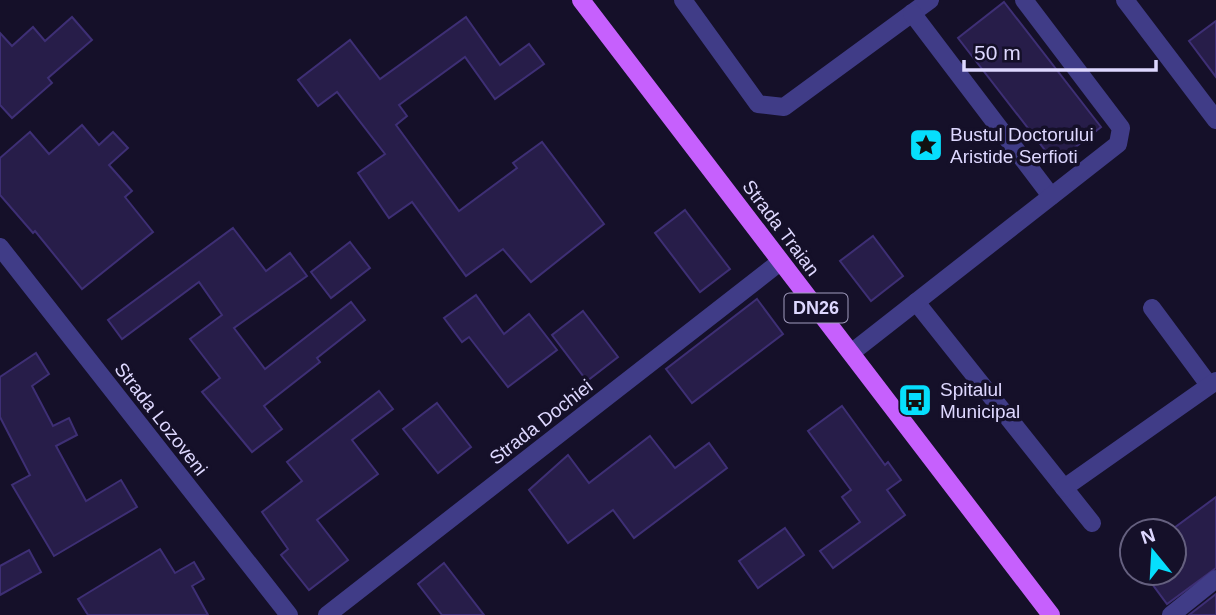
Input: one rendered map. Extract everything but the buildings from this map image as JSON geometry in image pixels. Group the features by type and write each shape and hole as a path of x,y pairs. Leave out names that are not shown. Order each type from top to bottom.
{"main road":[{"name":"Strada Traian","path":"581,0 1051,615"}],"street":[{"path":"683,0 758,104 769,108 783,107 930,0"},
{"path":"851,353 1118,144 1121,128 1024,0"},
{"path":"1125,0 1216,120"},
{"path":"912,13 1051,196"},
{"name":"Strada Lozoveni","path":"0,247 289,615"},
{"name":"Strada Dochiei","path":"327,615 780,262"},
{"path":"916,302 1092,523"},
{"path":"1065,488 1212,383 1152,309"},
{"path":"1171,615 1216,579"}],"place":[{"name":"Bustul Doctorului Aristide Serfioti","path":"926,145"},
{"name":"Spitalul Municipal","path":"915,400"}]}
